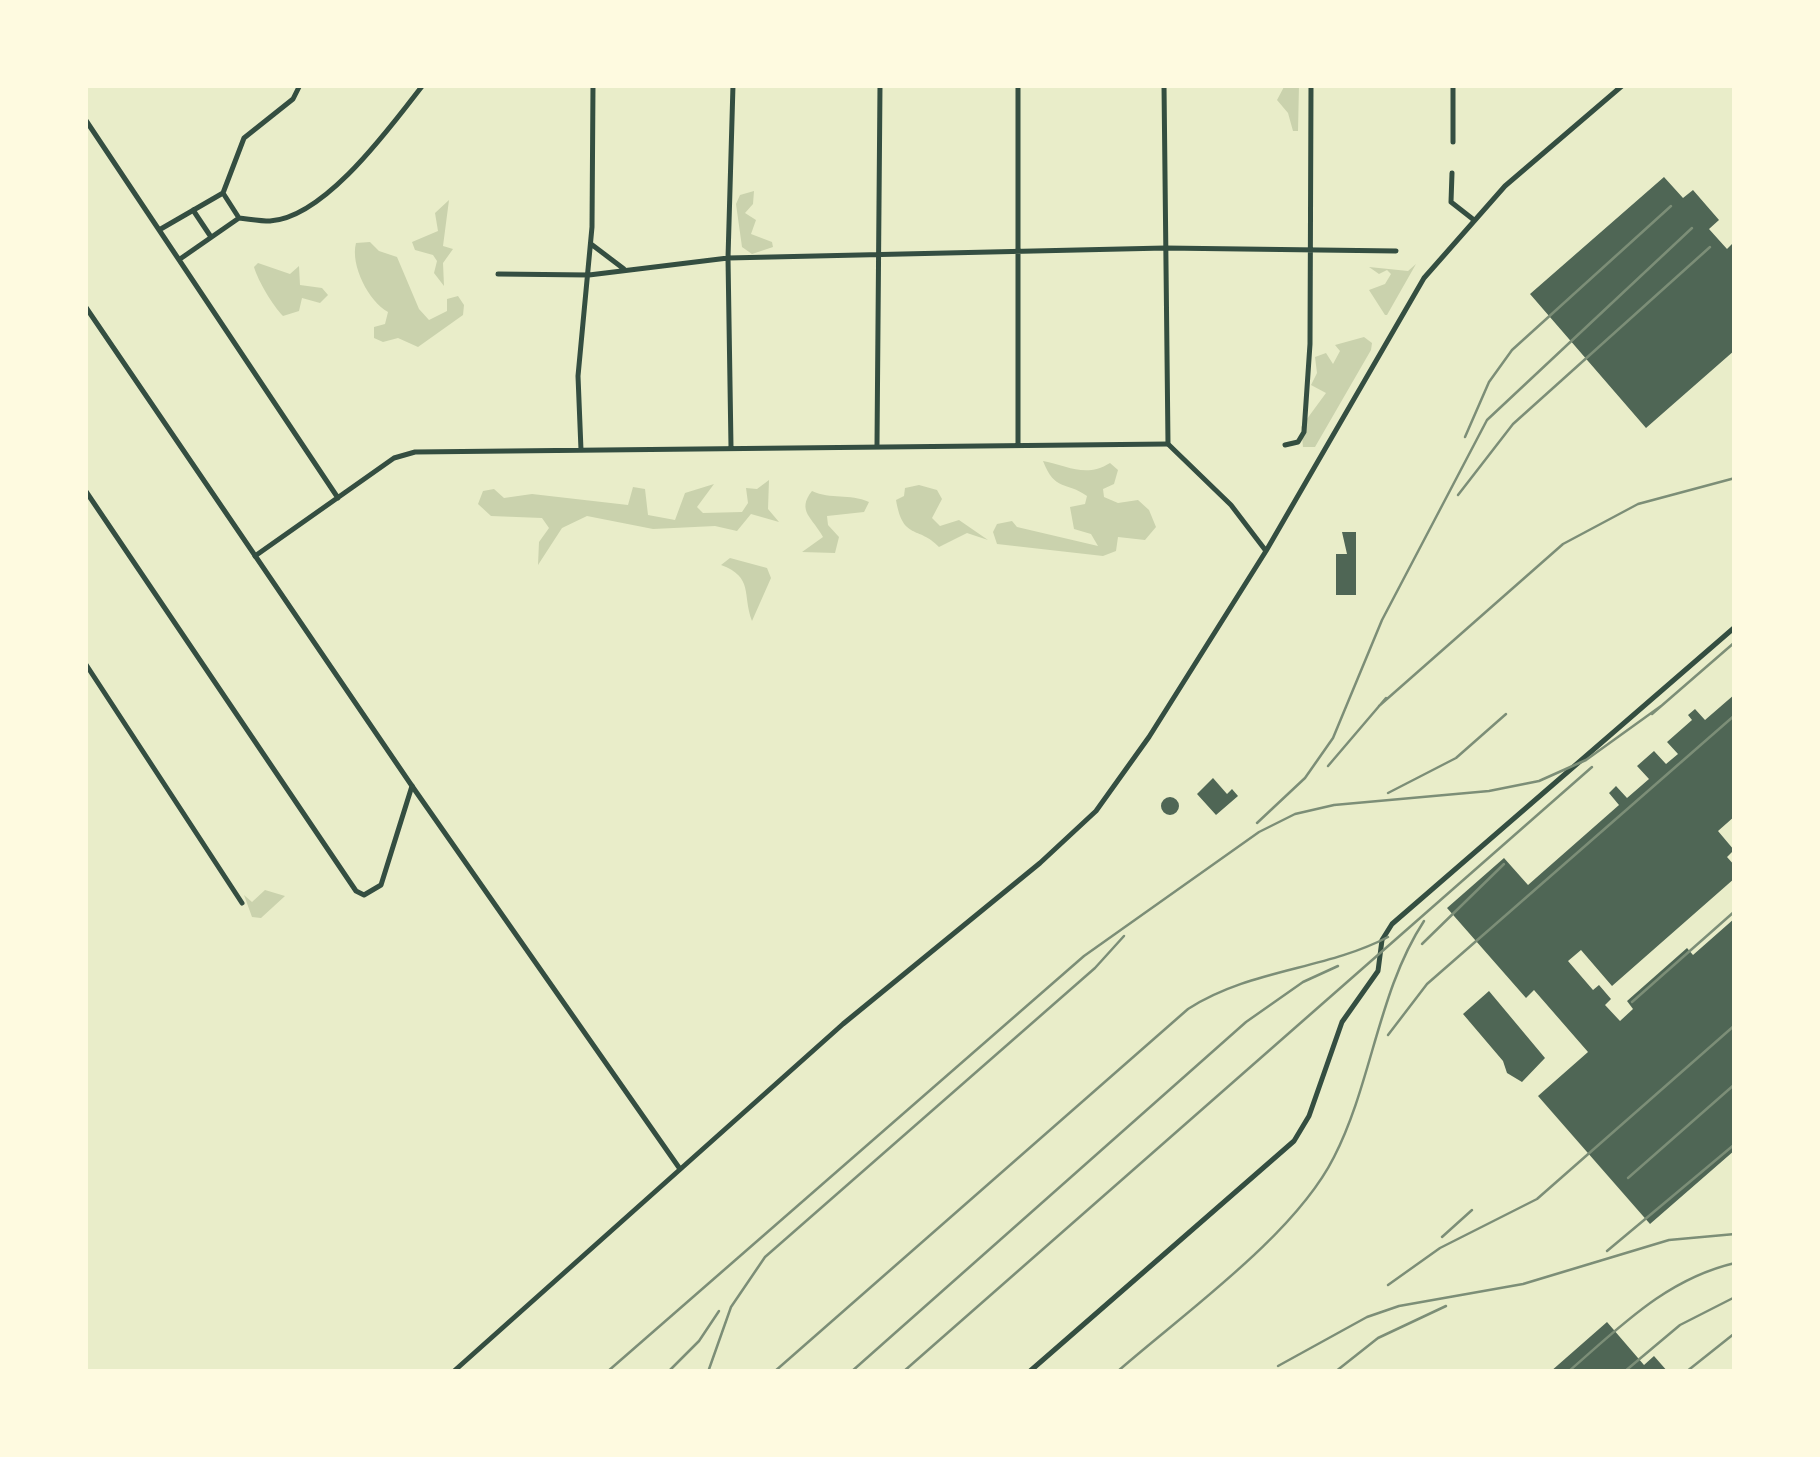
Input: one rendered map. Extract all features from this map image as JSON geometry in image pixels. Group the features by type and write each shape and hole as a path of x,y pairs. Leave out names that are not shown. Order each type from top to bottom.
{"street":[{"path":"159,230 223,193 244,138 293,99 300,85"},
{"path":"179,260 239,218 272,221 293,215 349,177 423,85"},
{"path":"581,450 578,376 591,244 593,85"},
{"path":"731,447 728,258 733,85"},
{"path":"876,444 880,85"},
{"path":"1018,85 1018,444"},
{"path":"1164,85 1168,444"},
{"path":"1286,445 1298,442 1304,432 1312,253 1311,85"},
{"path":"1453,85 1453,142"},
{"path":"453,1372 843,1024 1040,863 1096,811 1158,724 1266,550 1407,304 1474,220 1526,167 1624,85"},
{"path":"85,118 338,498"},
{"path":"1452,173 1451,202 1474,220"},
{"path":"223,193 239,218"},
{"path":"193,210 212,237"},
{"path":"591,244 627,270"},
{"path":"498,274 589,275 728,258 878,258 1164,248 1312,253 1396,251"},
{"path":"85,306 412,786 680,1169"},
{"path":"255,556 405,454 876,444 1168,444 1232,505 1266,550"},
{"path":"85,490 344,877 364,895 382,885 412,786"},
{"path":"1029,1372 1294,1140 1309,1116 1342,1022 1378,971 1387,929 1735,627"},
{"path":"85,663 242,903"}],"green space":[{"path":"1285,85 1299,85 1298,131 1293,131 1288,113 1277,100"},
{"path":"754,191 753,204 745,213 756,220 751,234 772,242 773,247 752,254 742,247 736,204 740,195"},
{"path":"449,200 443,246 453,249 443,263 444,286 434,273 437,261 433,255 415,250 412,242 438,231 435,213"},
{"path":"370,242 379,251 397,257 419,309 429,320 447,311 447,299 458,296 464,305 463,315 418,347 398,338 383,342 374,338 374,327 385,324 388,312 374,300 363,282 355,252 356,243"},
{"path":"258,263 290,274 299,266 300,285 322,288 328,295 320,303 302,298 299,311 283,316 259,279 254,267"},
{"path":"1416,264 1385,315 1369,290 1385,284 1391,274 1387,270 1379,274 1369,267 1408,271"},
{"path":"1364,337 1372,343 1371,350 1315,447 1303,447 1301,427 1326,393 1311,385 1317,373 1315,357 1326,353 1333,364 1340,351 1335,345"},
{"path":"1043,461 1085,470 1110,463 1118,470 1114,484 1103,489 1104,497 1118,503 1138,500 1149,510 1156,527 1145,540 1118,537 1116,551 1103,556 997,544 993,532 997,524 1012,521 1017,527 1098,546 1091,534 1074,529 1070,507 1085,504 1087,496 1057,482"},
{"path":"769,480 768,509 779,522 751,514 737,531 715,526 653,529 587,516 562,528 538,565 539,542 549,528 542,518 491,516 478,504 483,491 494,489 504,498 532,494 628,505 633,487 645,489 648,515 675,520 685,493 714,484 697,507 703,513 742,512 748,503 746,488 757,489"},
{"path":"919,485 937,490 942,499 932,518 940,526 959,520 988,540 967,533 939,547 907,527 896,500 904,496 905,488"},
{"path":"812,491 869,502 864,512 827,516 828,525 839,537 835,553 802,552 823,537 806,509"},
{"path":"730,558 767,568 771,578 752,621 743,581 721,565"},
{"path":"265,890 285,896 261,918 252,917 244,895 252,902"}],"building":[{"path":"1664,177 1683,198 1693,190 1719,220 1709,229 1727,249 1735,241 1735,350 1646,428 1530,294"},
{"path":"1342,532 1356,532 1356,595 1336,595 1336,554 1347,554"},
{"path":"1735,694 1735,816 1718,831 1734,850 1727,857 1735,866 1735,878 1612,986 1581,950 1568,961 1593,990 1599,985 1611,999 1605,1005 1620,1021 1633,1009 1627,1001 1687,948 1693,955 1735,918 1735,1150 1650,1224 1538,1096 1588,1052 1534,990 1526,998 1447,908 1504,858 1528,885 1619,805 1609,793 1616,786 1627,798 1649,779 1637,766 1654,751 1666,764 1678,754 1667,742 1692,720 1688,715 1695,709 1705,720"},
{"path":"1213,778 1227,794 1232,789 1238,796 1216,815 1197,794"},
{"path":"1170,797 1179,806 1170,815 1161,806"},
{"path":"1489,991 1545,1058 1522,1082 1507,1073 1503,1061 1463,1014"},
{"path":"1607,1322 1644,1365 1654,1356 1668,1372 1550,1372"}],"railway":[{"path":"1465,437 1489,382 1512,350 1671,206"},
{"path":"1257,823 1305,778 1333,738 1382,620 1487,420 1692,228"},
{"path":"1458,495 1513,424 1710,247"},
{"path":"1379,706 1563,544 1638,504 1735,478"},
{"path":"1652,714 1735,642"},
{"path":"1328,766 1386,698"},
{"path":"607,1372 1084,956 1259,832 1295,814 1334,805 1489,791 1539,781 1586,760 1661,706"},
{"path":"1388,793 1456,758 1506,714"},
{"path":"1388,1035 1427,984 1735,715"},
{"path":"903,1372 1592,767"},
{"path":"1422,944 1504,864"},
{"path":"1632,1002 1735,911"},
{"path":"1117,1372 1266,1244 1316,1186 1347,1128 1396,977 1424,921"},
{"path":"708,1372 731,1307 765,1257 1095,968 1124,936"},
{"path":"774,1372 1188,1009 1237,986 1339,957 1388,937"},
{"path":"851,1372 1246,1022 1303,982 1338,966"},
{"path":"1388,1285 1440,1248 1537,1199 1735,1025"},
{"path":"1628,1178 1735,1084"},
{"path":"1607,1251 1735,1144"},
{"path":"1442,1237 1472,1210"},
{"path":"1278,1366 1367,1317 1399,1306 1523,1284 1669,1240 1735,1234"},
{"path":"1568,1372 1625,1322 1666,1293 1687,1280 1735,1263"},
{"path":"1624,1372 1680,1325 1735,1297"},
{"path":"1335,1372 1378,1338 1446,1306"},
{"path":"668,1372 699,1341 719,1311"},
{"path":"1686,1372 1735,1333"}]}
